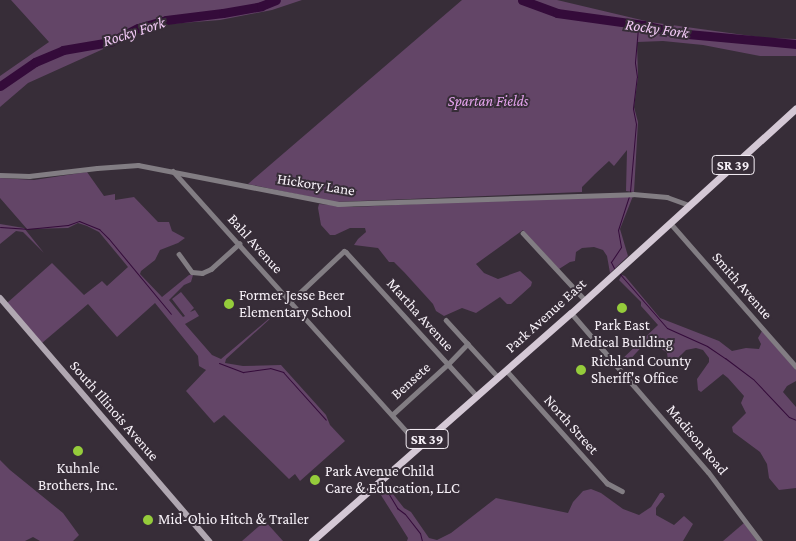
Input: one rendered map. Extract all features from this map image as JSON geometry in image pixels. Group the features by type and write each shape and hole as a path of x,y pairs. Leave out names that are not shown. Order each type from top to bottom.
{"main road":[{"name":"Park Avenue East","path":"312,541 571,313 796,108"},
{"name":"South Illinois Avenue","path":"0,298 209,541"}],"street":[{"name":"Hickory Lane","path":"0,175 29,176 127,165 144,165 315,201 343,204 633,194 667,197 689,205"},
{"name":"Bahl Avenue","path":"172,170 420,446"},
{"name":"Smith Avenue","path":"670,223 796,367"},
{"path":"523,233 585,300"},
{"path":"179,254 192,272 202,273 211,269 238,244"},
{"name":"Martha Avenue","path":"290,302 344,251 477,396"},
{"name":"Madison Road","path":"571,313 705,468 760,541"},
{"path":"446,320 498,377"},
{"name":"Bensete","path":"392,415 468,344"},
{"name":"North Street","path":"506,370 607,483 622,491"}],"green space":[{"path":"11,0 302,0 272,10 220,20 169,24 141,32 28,83 0,107 0,76 49,42"},
{"name":"Spartan Fields","path":"462,0 557,0 650,22 766,38 796,39 796,56 760,56 703,45 663,41 637,42 638,77 634,107 638,122 634,192 626,191 627,150 614,166 609,161 595,174 582,187 582,192 335,202 248,184"},
{"path":"87,172 104,196 115,194 115,200 134,197 158,222 169,222 172,231 185,238 160,250 155,260 141,271 140,274 162,297 189,275 193,275 191,282 184,285 169,300 183,317 185,316 172,299 181,292 194,308 190,312 195,310 199,316 185,324 212,355 221,359 284,306 226,359 225,363 243,366 281,365 326,415 330,425 345,441 300,481 295,474 289,479 224,415 214,423 186,391 206,370 199,366 198,356 155,303 117,337 88,304 42,343 7,303 52,263 84,295 102,281 107,286 128,267 99,232 78,223 68,228 27,229 0,198 0,178 34,180"},
{"path":"581,196 633,196 620,229 628,256 610,273 607,256 603,250 594,247 582,248 576,252 575,261 559,269 523,230 476,264 484,273 498,279 520,271 532,282 531,286 511,304 507,304 500,297 476,313 462,308 444,316 436,311 433,304 404,272 394,262 389,262 378,248 354,245 366,232 365,228 350,228 335,235 330,235 321,225 318,208 319,204 354,207"},
{"path":"0,224 24,228 44,253 23,232 16,231 0,244"},
{"path":"622,275 625,276 660,318 719,341 732,351 746,348 759,349 761,344 758,338 762,331 796,370 796,381 787,386 783,392 796,407 796,488 779,490 769,478 767,464 760,452 733,432 732,427 746,413 741,403 744,396 728,378 723,374 701,392 698,390 697,379 709,362 709,358 703,350 696,348 686,350 669,367 667,353 649,339 624,366 621,364 620,361 658,325 641,306 641,302 619,280"},
{"path":"0,460 63,513 79,535 73,541 40,541 33,537 25,541 0,541"},
{"path":"385,484 404,508 411,512 429,538 437,540 451,533 496,498 568,513 573,502 583,491 591,489 601,493 623,509 639,515 651,507 660,493 663,493 665,496 656,508 656,515 674,525 684,516 693,524 683,541 407,541 408,538 379,492"},
{"path":"265,521 283,541 242,541"},
{"path":"744,523 757,541 723,541"}],"waterway":[{"name":"Rocky Fork","path":"0,86 35,62 63,50 110,42 138,28 166,20 223,13 261,6 276,0"},
{"name":"Rocky Fork","path":"522,0 557,13 643,25 677,33 796,44"},
{"path":"630,192 636,124 633,108 637,77 635,62 638,25"},
{"path":"614,268 611,262 621,247 618,230 629,196"},
{"path":"27,229 68,225 79,221 99,229 171,314"},
{"path":"0,227 26,229"},
{"path":"619,273 667,328 707,346 725,358 754,380 789,417 796,420"},
{"path":"219,363 243,372 270,368 283,372 326,420"},
{"path":"384,486 397,508 405,514 420,533 422,541"}],"place":[{"name":"Former Jesse Beer Elementary School","path":"229,304"},
{"name":"Park East Medical Building","path":"622,308"},
{"name":"Richland County Sheriff's Office","path":"581,370"},
{"name":"Kuhnle Brothers, Inc.","path":"78,451"},
{"name":"Park Avenue Child Care & Education, LLC","path":"315,480"},
{"name":"Mid-Ohio Hitch & Trailer","path":"148,520"}]}
